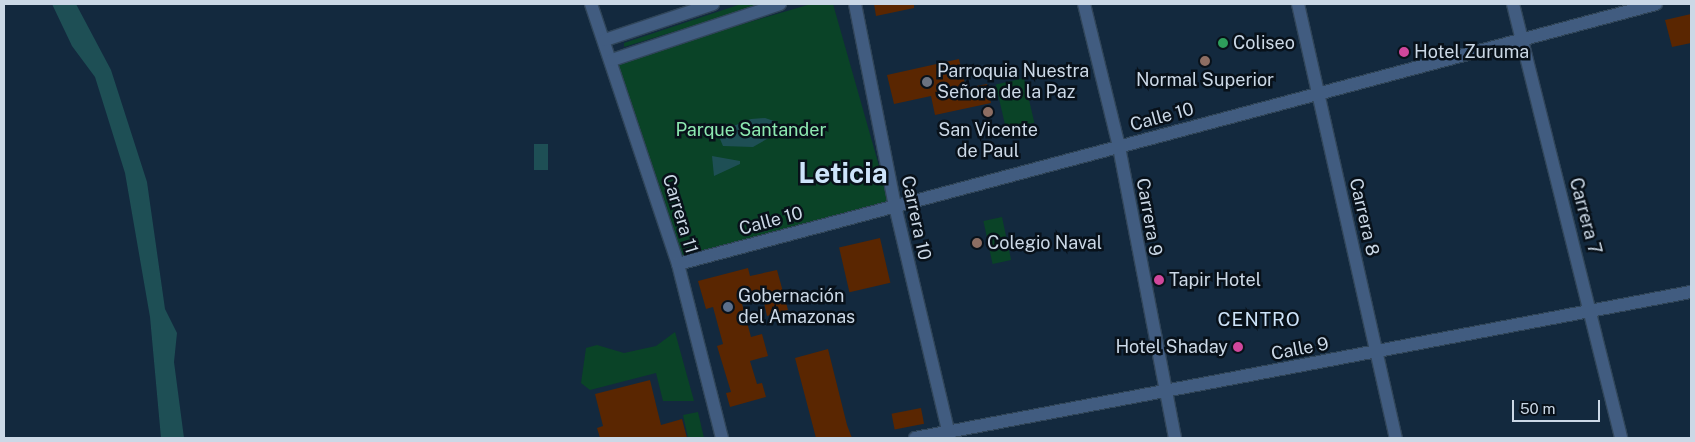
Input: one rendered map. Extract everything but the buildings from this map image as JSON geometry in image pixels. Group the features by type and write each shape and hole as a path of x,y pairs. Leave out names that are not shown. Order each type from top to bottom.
{"street":[{"name":"Carrera 11","path":"591,4 612,60 678,264 722,438"},
{"path":"605,40 713,4"},
{"path":"612,60 780,4"},
{"name":"Carrera 10","path":"855,4 895,206 949,434"},
{"name":"Carrera 9","path":"1084,4 1119,147 1164,394 1175,438"},
{"name":"Carrera 8","path":"1298,4 1396,438"},
{"name":"Carrera 7","path":"1513,4 1520,40 1592,312 1621,438"},
{"name":"Calle 10","path":"678,264 1656,4"},
{"name":"Calle 9","path":"915,438 949,434 1164,394 1691,292"}],"green space":[{"path":"741,4 764,4 624,47 624,43"},
{"name":"Parque Santander","path":"811,4 833,4 889,201 681,258 616,61"},
{"path":"1024,78 1034,123 1006,129 996,85"},
{"path":"1002,217 1011,260 993,264 983,221"},
{"path":"675,332 694,401 663,401 656,373 590,390 581,383 586,348 597,345 624,353 656,346"},
{"path":"698,412 704,438 688,438 683,415"}],"shaded area":[{"path":"52,4 76,4 111,70 147,182 165,309 177,333 174,362 184,438 161,438 150,317 125,173 95,77 72,46"},
{"path":"765,118 777,122 779,132 753,147 723,146 720,139 726,129 751,119"},
{"path":"534,144 548,144 548,170 534,170"},
{"path":"712,156 740,161 740,164 714,176"}],"place":[{"name":"Coliseo","path":"1223,43"},
{"name":"Hotel Zuruma","path":"1404,52"},
{"name":"Normal Superior","path":"1205,61"},
{"name":"Parroquia Nuestra Señora de la Paz","path":"927,82"},
{"name":"San Vicente de Paul","path":"988,112"},
{"name":"Colegio Naval","path":"977,243"},
{"name":"Tapir Hotel","path":"1159,280"},
{"name":"Gobernación del Amazonas","path":"728,307"},
{"name":"Hotel Shaday","path":"1238,347"}],"district":[{"name":"Leticia","path":"843,173"},
{"name":"CENTRO","path":"1259,320"}]}
